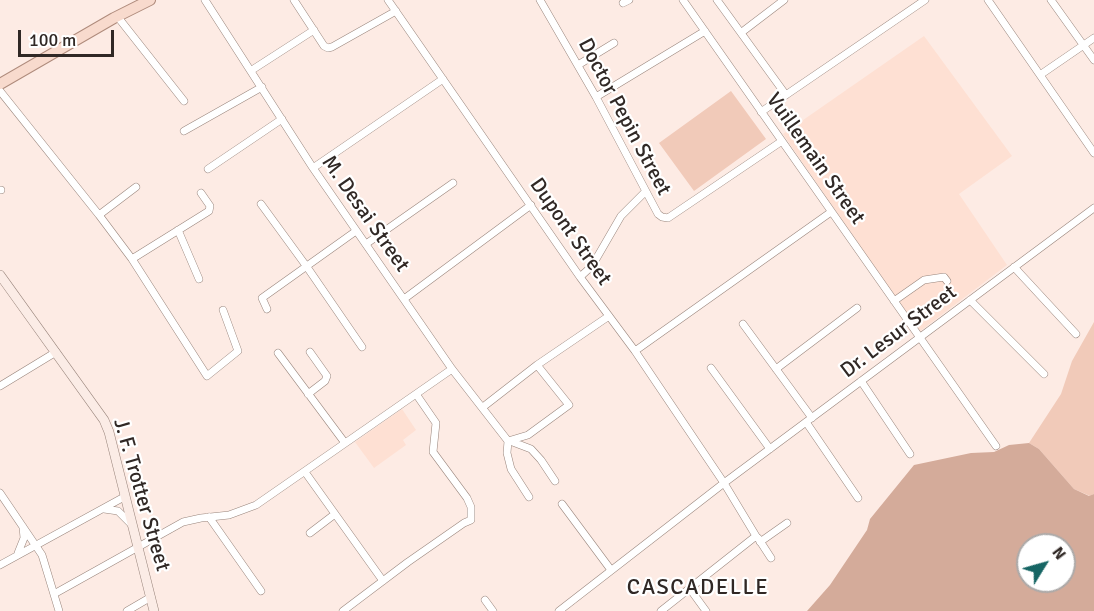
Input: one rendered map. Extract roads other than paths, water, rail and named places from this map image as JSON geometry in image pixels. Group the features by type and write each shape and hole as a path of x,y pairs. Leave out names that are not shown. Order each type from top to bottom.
{"main road":[{"path":"1,82 117,16 150,0"}],"street":[{"name":"M. Desai Street","path":"205,0 313,168 452,369 508,441"},
{"path":"294,0 324,46 332,47 396,11"},
{"name":"Dupont Street","path":"388,0 634,351 724,483 771,558"},
{"name":"Doctor Pepin Street","path":"540,0 578,64 658,214 668,218 782,141"},
{"name":"Vuillemain Street","path":"683,0 996,446"},
{"path":"717,0 786,95"},
{"path":"742,32 784,0"},
{"path":"988,0 1094,153"},
{"path":"1051,0 1094,60"},
{"path":"761,112 920,2"},
{"path":"117,16 184,101"},
{"path":"252,70 314,30"},
{"path":"596,97 705,31"},
{"path":"1040,75 1094,38"},
{"path":"578,64 614,43"},
{"path":"313,168 443,79"},
{"path":"1,82 132,259 207,376 238,351 223,310"},
{"path":"184,131 262,87"},
{"path":"208,169 282,119"},
{"path":"366,244 453,183"},
{"path":"99,215 136,187"},
{"path":"580,277 592,266 621,216 645,192"},
{"path":"132,259 209,211 210,206 201,193"},
{"path":"261,204 362,347"},
{"path":"404,299 531,206"},
{"path":"1091,210 1094,219"},
{"name":"Dr. Lesur Street","path":"560,611 724,483 1091,210"},
{"path":"634,351 831,212"},
{"path":"178,230 199,279"},
{"path":"267,309 262,298 357,231"},
{"path":"1014,267 1076,334"},
{"name":"J. F. Trotter Street","path":"0,275 104,420 154,611"},
{"path":"894,301 924,280 944,278 947,281"},
{"path":"970,300 1044,374"},
{"path":"776,369 857,308"},
{"path":"483,407 537,365 609,316"},
{"path":"742,324 776,369 858,498"},
{"path":"1,384 56,352"},
{"path":"308,394 325,381 327,376 310,352"},
{"path":"278,353 345,443"},
{"path":"508,441 528,435 569,405 537,365"},
{"path":"711,368 770,449"},
{"path":"54,594 183,522 192,519 229,516 242,511 305,472 452,369"},
{"path":"861,381 910,454"},
{"path":"343,611 455,529 471,520 471,507 467,498 433,452 436,423 416,394"},
{"path":"508,441 531,449 555,481"},
{"path":"508,441 507,453 511,469 529,497"},
{"path":"305,472 383,581"},
{"path":"0,493 42,555 59,611"},
{"path":"0,565 124,497"},
{"path":"562,504 611,570"},
{"path":"102,509 118,511 131,524"},
{"path":"310,532 335,514"},
{"path":"209,517 261,591"},
{"path":"17,555 24,538 21,522"},
{"path":"661,611 758,539 787,523"},
{"path":"690,589 706,611"},
{"path":"127,611 150,597"},
{"path":"485,600 493,611"}],"district":[{"name":"CASCADELLE","path":"698,588"}]}
